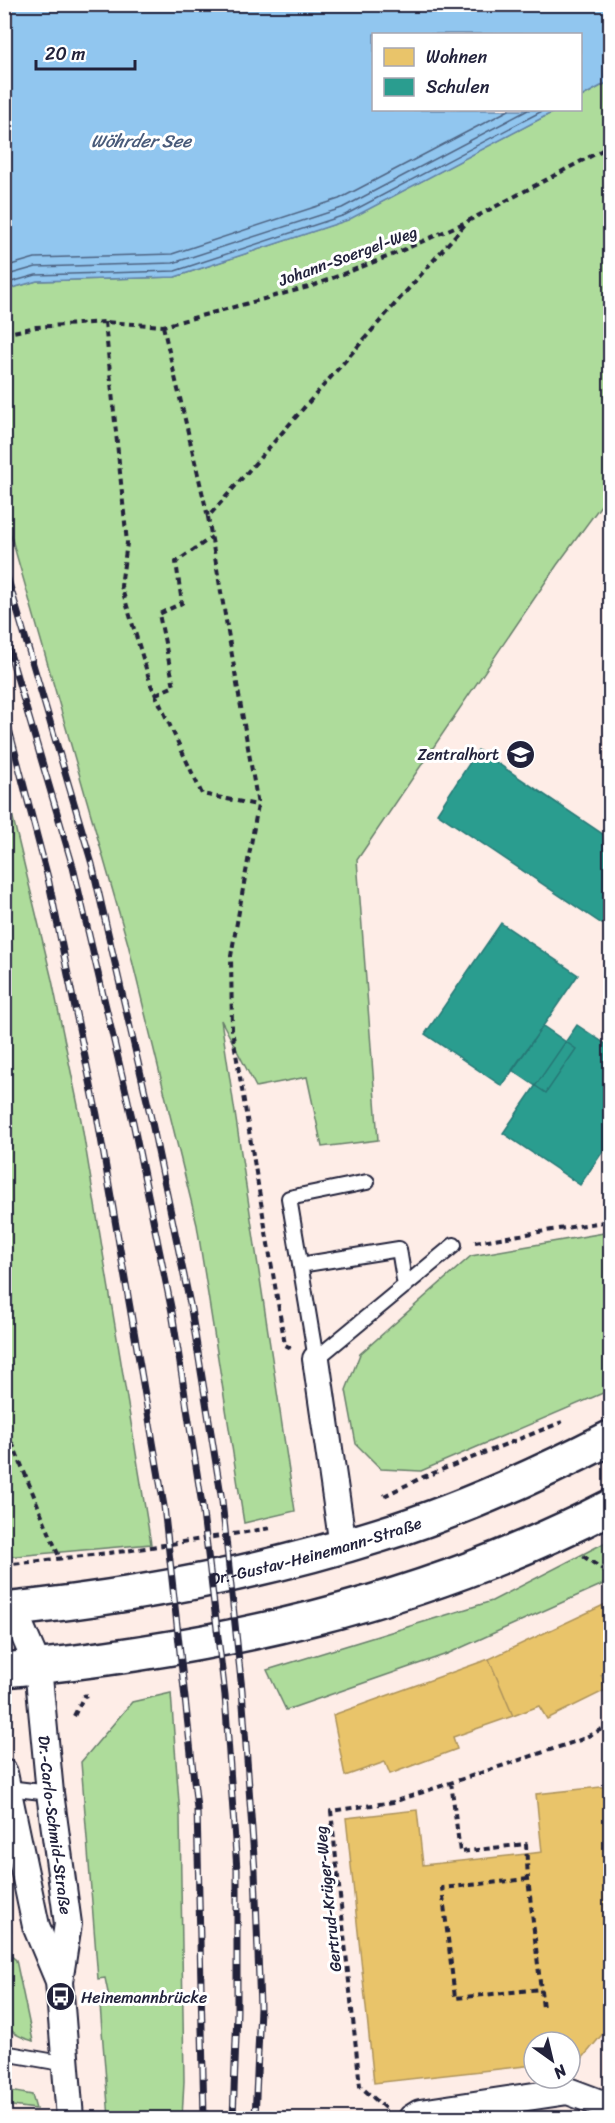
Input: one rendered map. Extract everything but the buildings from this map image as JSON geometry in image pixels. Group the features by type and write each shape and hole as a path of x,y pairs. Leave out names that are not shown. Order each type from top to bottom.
{"main road":[{"name":"Dr.-Gustav-Heinemann-Straße","path":"7,1617 165,1588 276,1564 343,1546 464,1505 546,1470 610,1438"},
{"path":"4,1671 107,1659 222,1640 293,1624 366,1604 480,1564 610,1507"}],"street":[{"path":"316,1359 343,1546"},
{"name":"Dr.-Carlo-Schmid-Straße","path":"7,1617 38,1667 50,1794 68,1924 59,1982 70,2118"},
{"name":"Dr.-Carlo-Schmid-Straße","path":"6,1784 36,1926 59,1982"},
{"path":"401,2115 568,2091 607,2102"}],"lane":[{"path":"367,1182 289,1198 316,1359 454,1245"},
{"path":"300,1265 399,1249 405,1286"},
{"path":"6,1784 50,1794"},
{"path":"4,2053 67,2064"}],"path":[{"name":"Johann-Soergel-Weg","path":"4,334 36,327 105,322 163,326 312,286 392,255 468,220 610,146"},
{"path":"208,517 468,220"},
{"path":"105,322 127,543 121,586 147,674 202,794 258,805"},
{"path":"163,326 212,537 258,805 231,956 232,1030 285,1345 316,1359"},
{"path":"156,694 174,686 159,614 182,603 176,562 212,537"},
{"path":"454,1245 610,1221"},
{"path":"4,1423 60,1559"},
{"path":"575,1551 610,1574"},
{"name":"Gertrud-Krüger-Weg","path":"401,2115 360,2086 331,1811 393,1802 580,1740 610,1725"},
{"path":"452,1782 460,1852 526,1844 543,2008"},
{"path":"528,1879 442,1888 454,1998 541,1989"}],"green space":[{"path":"610,81 610,493 557,565 357,860 378,1140 322,1147 307,1077 256,1087 221,1020 295,1511 244,1523 197,1225 128,944 5,515 5,290 37,281 175,277 347,220 555,111 582,111 582,96"},
{"path":"5,785 52,980 81,1120 151,1544 5,1557"},
{"path":"610,1232 610,1390 421,1471 381,1469 356,1444 346,1390 360,1354 471,1256"},
{"path":"610,1540 610,1581 447,1654 286,1710 267,1670 492,1601"},
{"path":"171,1693 180,1816 184,2081 182,2118 109,2118 100,2005 110,2002 105,1978 98,1979 81,1762 132,1702"},
{"path":"4,1903 11,1931 5,1933 10,1955 16,1960 33,2041 15,2034 5,2019"},
{"path":"5,2090 32,2095 36,2109 5,2105"}],"water":[{"name":"Wöhrder See","path":"17,4 610,5 610,81 582,96 582,33 372,33 372,111 555,111 348,220 175,277 37,281 5,290 4,13"}],"railway":[{"path":"4,566 92,864 151,1118 191,1309 222,1501 242,1690 255,1871 260,2008 255,2118"},
{"path":"4,633 73,867 133,1122 172,1312 202,1505 225,1695 237,1870 237,2011 233,2118"},
{"path":"4,710 48,878 97,1115 164,1506 197,1808 204,2118"}],"place":[{"name":"Zentralhort","path":"520,754"},
{"name":"Heinemannbrücke","path":"60,1997"}]}
